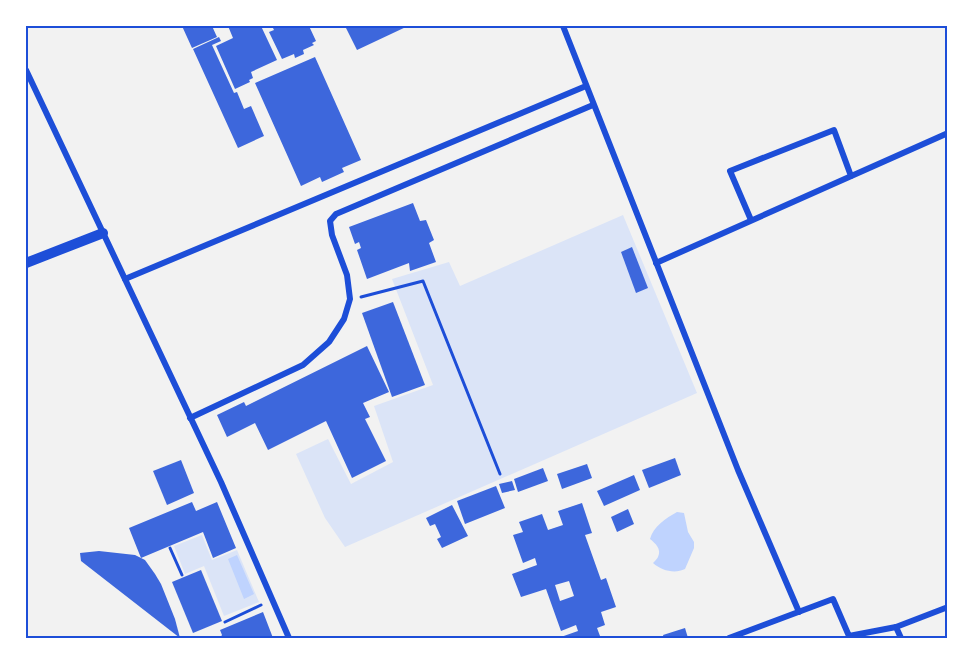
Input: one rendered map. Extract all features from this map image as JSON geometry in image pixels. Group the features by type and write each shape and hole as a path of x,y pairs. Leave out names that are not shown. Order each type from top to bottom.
{"street":[{"path":"563,26 738,470 799,612"},
{"path":"26,70 221,482 289,639"},
{"path":"125,279 586,86"},
{"path":"190,418 303,365 329,342 344,319 350,299 347,275 332,235 330,221 336,214 593,105"},
{"path":"751,220 730,171 834,130 851,176"},
{"path":"656,263 948,133"},
{"path":"26,263 103,233"},
{"path":"729,639 833,599 849,636 896,627 948,607"},
{"path":"896,627 901,639"}],"path":[{"path":"350,299 423,281 500,474"},
{"path":"170,548 182,574"},
{"path":"225,622 272,599"}],"shaded area":[{"path":"623,215 697,393 345,547 325,518 296,454 328,439 351,484 393,462 374,406 433,385 392,279 449,262 460,286"},
{"path":"202,535 212,560 237,550 259,602 224,616 204,566 185,574 174,546"}],"water":[{"path":"677,512 684,513 694,548 685,569 681,571 664,570 653,563 658,557 659,549 650,539 664,520"},
{"path":"237,555 254,594 244,599 228,559"}],"building":[{"path":"182,26 212,26 217,37 192,48"},
{"path":"228,26 261,26 277,60 251,72 253,78 249,80 250,82 235,89 216,46 233,38"},
{"path":"272,26 309,26 316,41 312,43 314,45 303,50 304,54 295,58 294,54 282,59 269,32 274,30"},
{"path":"345,26 408,26 357,50"},
{"path":"219,37 221,41 212,45 234,93 237,92 244,109 251,106 264,136 238,148 193,49"},
{"path":"315,57 361,160 342,168 344,172 322,182 320,177 301,186 255,83"},
{"path":"413,203 420,221 426,220 434,240 429,243 436,262 410,271 409,263 367,279 357,250 361,248 359,242 355,244 349,227"},
{"path":"632,247 648,288 636,293 621,252"},
{"path":"393,302 425,385 392,397 362,313"},
{"path":"367,346 389,392 363,403 370,417 365,419 386,461 352,478 326,421 268,450 255,423 227,437 217,415 244,402 246,406"},
{"path":"675,458 681,475 649,488 642,470"},
{"path":"181,460 194,493 167,505 153,471"},
{"path":"587,464 592,478 562,489 557,474"},
{"path":"543,468 548,481 518,492 514,479"},
{"path":"634,475 640,490 604,506 597,491"},
{"path":"512,481 515,490 502,493 499,484"},
{"path":"496,486 505,508 465,524 457,501"},
{"path":"192,502 196,511 217,502 236,548 213,558 203,532 141,558 129,528"},
{"path":"582,503 592,533 585,535 601,580 606,578 616,607 601,612 605,625 597,628 600,636 558,638 578,631 576,625 561,631 546,589 521,597 512,574 537,565 535,558 523,563 513,535 523,532 519,522 542,514 548,530 563,525 558,511","holes":["569,581 574,596 560,601 555,585"]},
{"path":"452,505 468,536 442,548 437,539 441,537 435,524 430,526 426,518"},
{"path":"628,509 634,524 617,532 611,517"},
{"path":"99,551 135,555 145,560 161,584 180,638 81,561 80,553"},
{"path":"201,570 222,621 193,633 172,582"},
{"path":"263,612 273,638 220,638 222,635 220,630"},
{"path":"685,628 688,638 664,638 663,635"}]}
